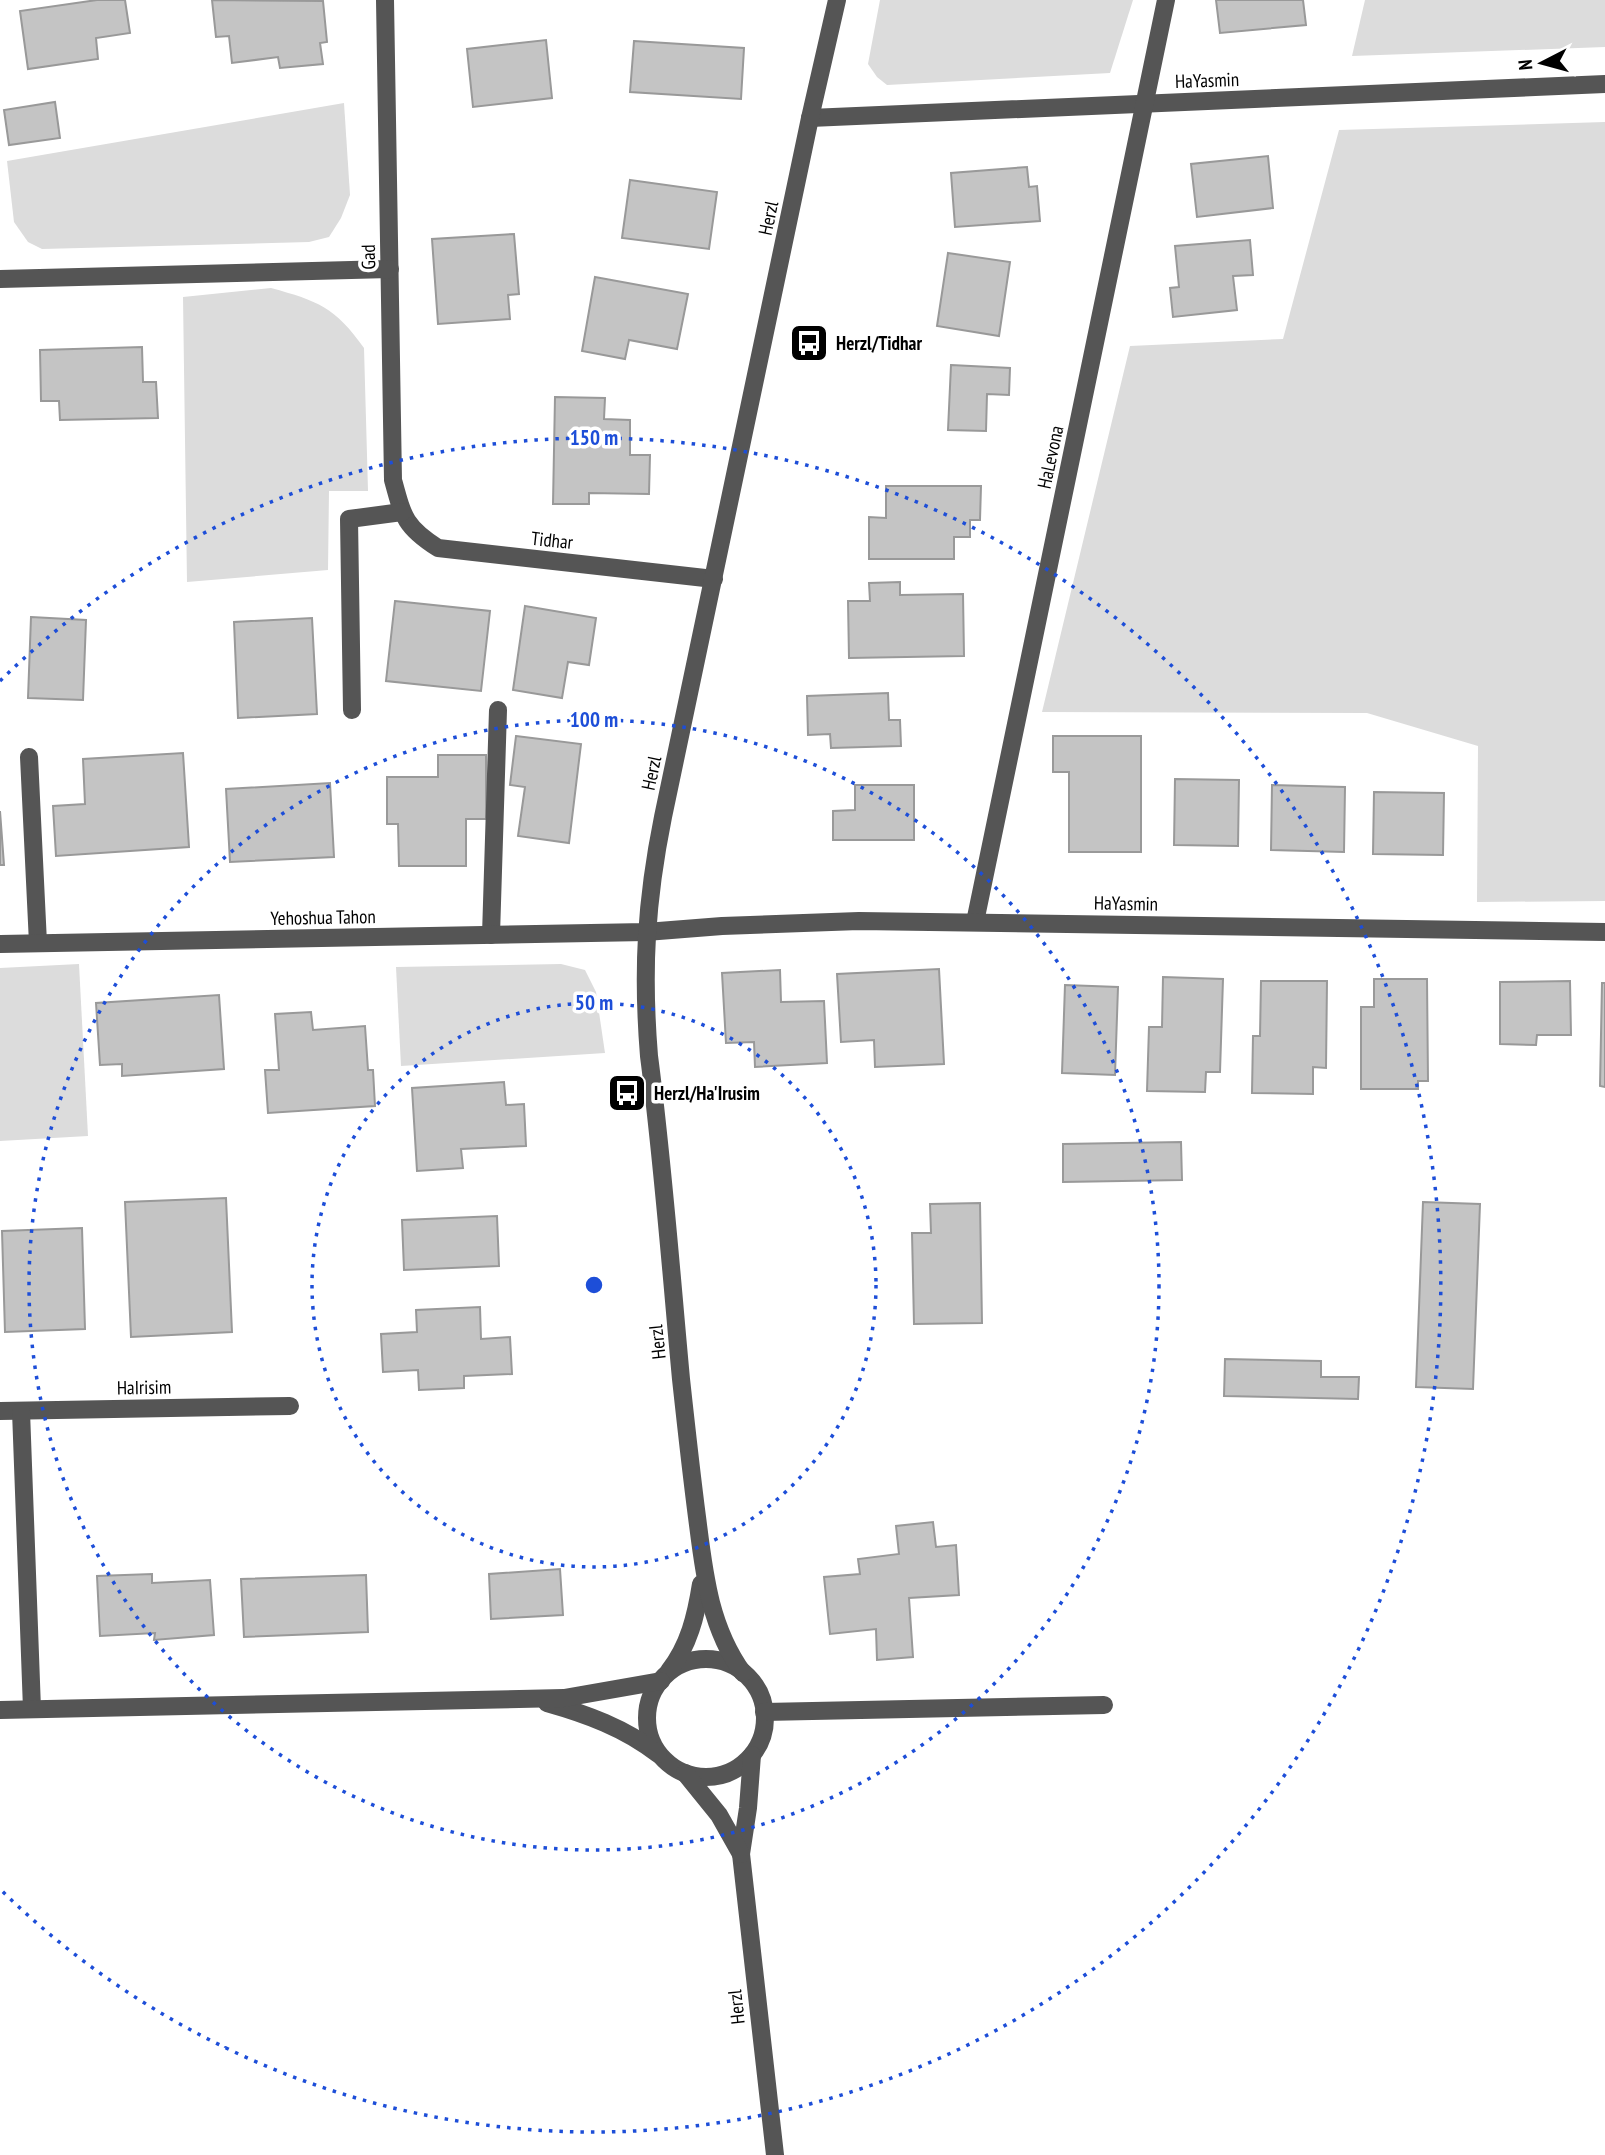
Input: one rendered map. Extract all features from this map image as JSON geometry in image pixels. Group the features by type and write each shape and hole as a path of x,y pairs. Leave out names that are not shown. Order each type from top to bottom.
{"street":[{"name":"Gad","path":"385,0 393,480 402,512"},
{"name":"Herzl","path":"743,1672 718,1629 711,1607 688,1453 649,1056 645,998 646,932 658,842 837,0"},
{"name":"HaLevona","path":"975,922 1166,0"},
{"name":"HaYasmin","path":"810,118 1605,84"},
{"path":"0,279 390,269"},
{"path":"352,710 349,520 402,512"},
{"name":"Tidhar","path":"402,512 416,534 438,548 714,579"},
{"path":"491,935 498,710"},
{"path":"29,757 38,943"},
{"name":"HaYasmin","path":"646,932 837,921 1605,932"},
{"name":"Yehoshua Tahon","path":"0,944 646,932"},
{"name":"HaIrisim","path":"0,1411 290,1406"},
{"path":"21,1411 32,1709"},
{"name":"Herzl","path":"664,1678 682,1652 694,1623 704,1566"},
{"path":"534,1699 612,1726 636,1738 676,1769 685,1773 703,1777 722,1775 738,1767 752,1755 761,1740 763,1703 755,1686 743,1672 719,1661 700,1659 682,1665 664,1678 652,1697 647,1715 649,1734 663,1758"},
{"path":"0,1710 534,1699 584,1696 664,1678"},
{"path":"764,1712 1104,1705"},
{"name":"Herzl","path":"752,1755 741,1854 775,2155"},
{"name":"Herzl","path":"685,1773 719,1815 741,1854"}],"shaded area":[{"path":"880,0 1133,0 1110,73 887,85 868,64"},
{"path":"1365,0 1605,0 1605,47 1352,56"},
{"path":"344,103 350,195 341,218 329,237 309,242 42,249 28,242 14,222 7,161"},
{"path":"1605,122 1605,901 1477,902 1478,746 1367,713 1042,712 1130,346 1283,339 1339,130"},
{"path":"271,288 324,307 344,323 364,348 368,491 329,491 328,570 187,582 183,297"},
{"path":"79,964 88,1136 0,1141 0,968"},
{"path":"561,964 585,970 596,992 605,1053 401,1066 396,967"}],"building":[{"path":"97,0 125,0 130,33 96,38 98,59 28,69 20,11"},
{"path":"212,0 323,1 327,42 320,43 323,64 280,68 278,57 232,63 229,36 216,37"},
{"path":"1216,0 1303,0 1306,25 1220,33"},
{"path":"546,40 552,98 473,107 467,49"},
{"path":"634,41 744,48 741,99 630,92"},
{"path":"55,102 60,138 9,145 4,110"},
{"path":"1268,156 1273,208 1197,217 1191,164"},
{"path":"1027,167 1029,187 1037,186 1040,221 955,227 951,173"},
{"path":"630,180 717,192 709,249 622,238"},
{"path":"514,234 519,294 508,295 510,319 438,324 432,239"},
{"path":"1250,240 1253,275 1233,276 1237,310 1173,317 1170,288 1179,287 1175,246"},
{"path":"948,253 1010,262 999,336 937,326"},
{"path":"595,277 688,294 677,349 629,340 625,359 582,351"},
{"path":"142,347 143,382 156,382 158,418 60,420 59,401 41,401 40,350"},
{"path":"951,365 1010,368 1009,395 987,394 986,431 948,430"},
{"path":"555,397 605,398 604,419 630,420 630,455 650,455 649,494 589,493 589,504 553,504"},
{"path":"886,486 981,486 980,520 970,520 970,537 954,537 954,559 869,559 869,517 886,518"},
{"path":"900,582 900,595 963,594 964,656 849,658 848,601 870,601 869,583"},
{"path":"395,601 490,611 481,691 386,681"},
{"path":"525,606 596,618 589,665 568,662 562,698 513,690"},
{"path":"31,617 86,620 83,700 28,698"},
{"path":"312,618 317,714 238,718 234,622"},
{"path":"888,693 889,720 900,720 901,746 831,748 830,734 808,735 807,696"},
{"path":"516,736 581,744 569,843 518,836 525,787 510,785"},
{"path":"1053,736 1141,736 1141,852 1069,852 1069,772 1053,772"},
{"path":"183,753 189,847 56,856 53,806 85,804 83,759"},
{"path":"438,755 486,755 486,819 466,819 466,866 399,866 398,824 387,824 387,777 438,777"},
{"path":"1175,779 1239,780 1238,846 1174,845"},
{"path":"330,783 334,857 230,862 226,789"},
{"path":"855,785 914,785 914,840 833,840 833,811 855,810"},
{"path":"1272,785 1345,787 1344,852 1271,850"},
{"path":"1374,792 1444,793 1443,855 1373,854"},
{"path":"0,811 4,865 0,865"},
{"path":"939,969 944,1064 875,1067 874,1040 841,1042 837,974"},
{"path":"780,970 781,1002 824,1001 827,1063 755,1067 754,1042 726,1043 722,973"},
{"path":"1163,977 1223,979 1220,1072 1206,1072 1205,1092 1147,1091 1149,1027 1162,1027"},
{"path":"1374,979 1427,979 1428,1081 1418,1081 1418,1089 1361,1089 1361,1007 1374,1007"},
{"path":"1261,981 1327,981 1326,1068 1313,1067 1313,1094 1252,1093 1253,1036 1260,1036"},
{"path":"1570,981 1571,1035 1537,1035 1536,1045 1500,1044 1500,982"},
{"path":"1602,983 1605,983 1605,1087 1600,1086"},
{"path":"1065,985 1118,987 1115,1075 1062,1073"},
{"path":"219,995 224,1069 122,1076 122,1064 100,1065 96,1003"},
{"path":"311,1012 313,1030 365,1026 368,1070 373,1070 375,1106 268,1113 265,1070 279,1070 275,1014"},
{"path":"504,1082 506,1105 524,1104 526,1146 461,1149 463,1168 417,1171 412,1088"},
{"path":"1181,1142 1182,1180 1063,1182 1063,1144"},
{"path":"226,1198 232,1332 131,1337 125,1202"},
{"path":"1423,1202 1480,1204 1473,1389 1416,1387"},
{"path":"980,1203 982,1323 914,1324 912,1233 931,1233 930,1204"},
{"path":"497,1216 499,1266 404,1270 402,1220"},
{"path":"82,1228 85,1329 5,1332 2,1231"},
{"path":"480,1307 481,1339 510,1337 512,1374 464,1376 464,1388 419,1390 418,1370 383,1372 381,1334 417,1332 416,1310"},
{"path":"1225,1359 1321,1361 1321,1377 1359,1377 1358,1399 1224,1396"},
{"path":"933,1522 936,1547 956,1545 959,1595 909,1598 913,1657 877,1660 876,1629 830,1634 824,1577 860,1574 858,1559 899,1554 896,1526"},
{"path":"560,1569 563,1615 491,1619 489,1574"},
{"path":"152,1574 152,1583 210,1580 214,1635 154,1640 155,1633 100,1636 97,1576"},
{"path":"366,1575 368,1632 244,1637 241,1579"}],"place":[{"name":"Herzl/Tidhar","path":"809,343"},
{"name":"Herzl/Ha'Irusim","path":"627,1093"}]}
